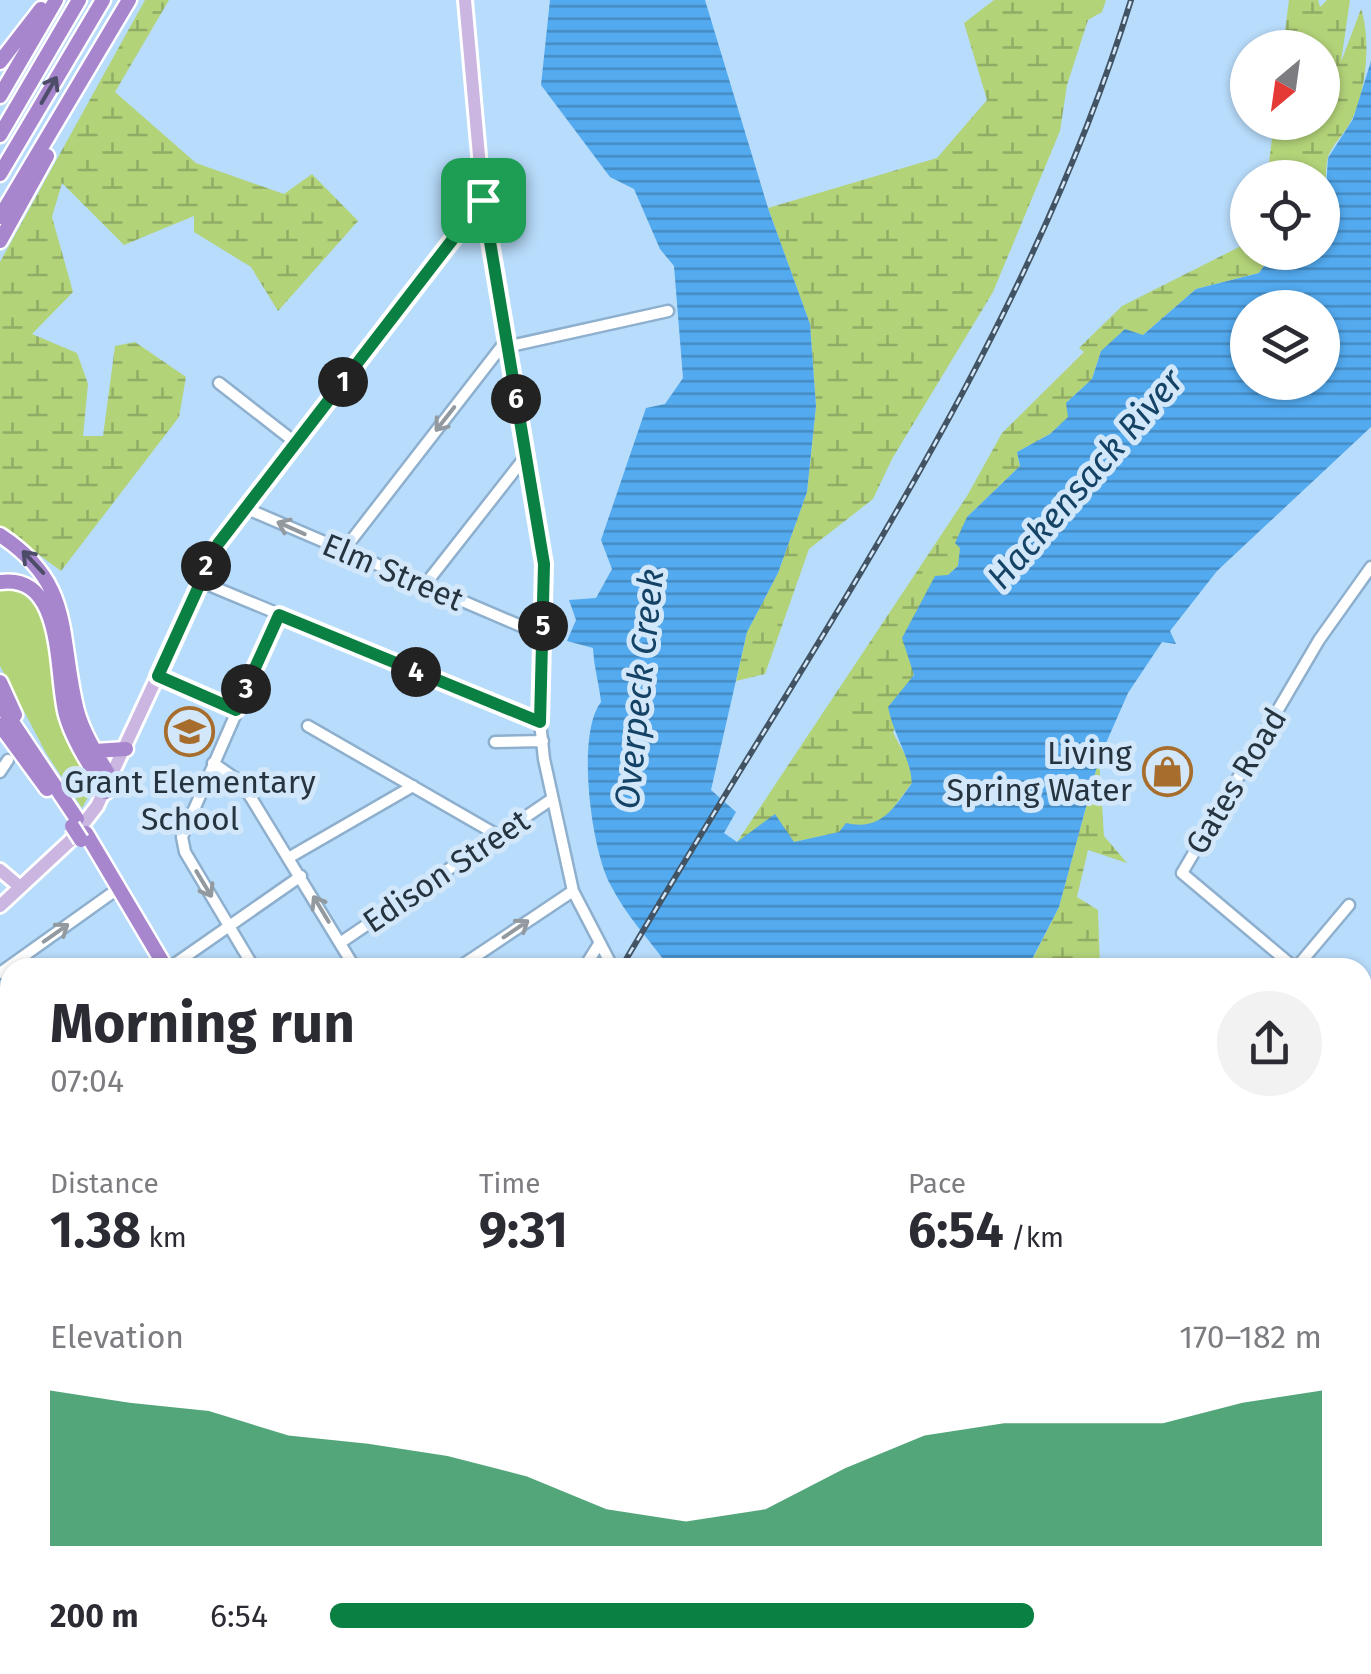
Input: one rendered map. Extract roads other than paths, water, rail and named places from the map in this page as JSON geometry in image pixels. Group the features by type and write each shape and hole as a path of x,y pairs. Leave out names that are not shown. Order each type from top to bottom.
{"highway":[{"path":"0,62 46,0"},
{"path":"0,96 56,0"},
{"path":"0,135 79,0"},
{"path":"0,174 102,0"},
{"path":"0,217 130,0"},
{"path":"0,240 49,151 74,91"},
{"path":"0,535 28,556 54,590 63,615 77,709 109,786"},
{"path":"0,582 28,588 47,609 68,720 109,786"},
{"path":"0,682 20,742"},
{"path":"0,704 20,742 161,958"},
{"path":"0,728 20,742"},
{"path":"95,751 126,749"},
{"path":"114,887 151,958"}],"main road":[{"path":"0,906 80,830 109,786 198,581 245,508 483,200 465,0"},
{"path":"0,870 20,887"}],"street":[{"path":"483,200 544,564 540,722 552,799 573,891 608,958"},
{"path":"343,551 506,344 668,311"},
{"path":"219,383 296,443"},
{"path":"424,586 526,456"},
{"name":"Elm Street","path":"245,508 542,635"},
{"name":"Gates Road","path":"1283,958 1182,872 1319,640 1371,567"},
{"path":"198,581 540,722"},
{"path":"248,958 183,845 184,829 279,615"},
{"path":"158,676 236,710"},
{"path":"308,726 499,836"},
{"path":"495,742 543,741"},
{"path":"0,772 8,760"},
{"path":"213,763 242,782 349,958"},
{"path":"290,857 413,786"},
{"name":"Edison Street","path":"340,942 552,799"},
{"path":"183,958 301,876"},
{"path":"20,958 114,887"},
{"path":"473,958 573,891"},
{"path":"1304,958 1349,905"},
{"path":"591,958 600,944"}],"water":[{"path":"550,0 705,0 768,208 810,324 816,406 807,492 778,573 747,632 711,790 736,812 724,833 737,842 775,814 794,842 839,832 846,823 877,821 912,783 888,707 914,675 902,638 935,576 948,575 958,566 960,548 955,543 967,517 1020,466 1017,452 1050,434 1068,417 1066,403 1092,379 1101,351 1125,329 1143,335 1196,289 1261,270 1340,270 1340,160 1328,158 1353,119 1371,61 1371,427 1217,571 1170,631 1176,644 1162,642 1128,693 1099,759 1059,907 1033,958 662,958 616,896 597,845 589,792 589,739 601,702 593,648 567,641 576,620 569,600 596,598 612,569 601,540 646,408 665,404 683,378 674,266 660,249 634,189 610,177 541,85"}],"railway":[{"path":"627,958 835,616 971,377 1032,255 1086,129 1131,0"}],"place":[{"name":"Grant Elementary School","path":"190,732"},
{"name":"Living Spring Water","path":"1167,771"}],"water label":[{"name":"Hackensack River","path":"1085,479"},
{"name":"Overpeck Creek","path":"639,689"}]}
